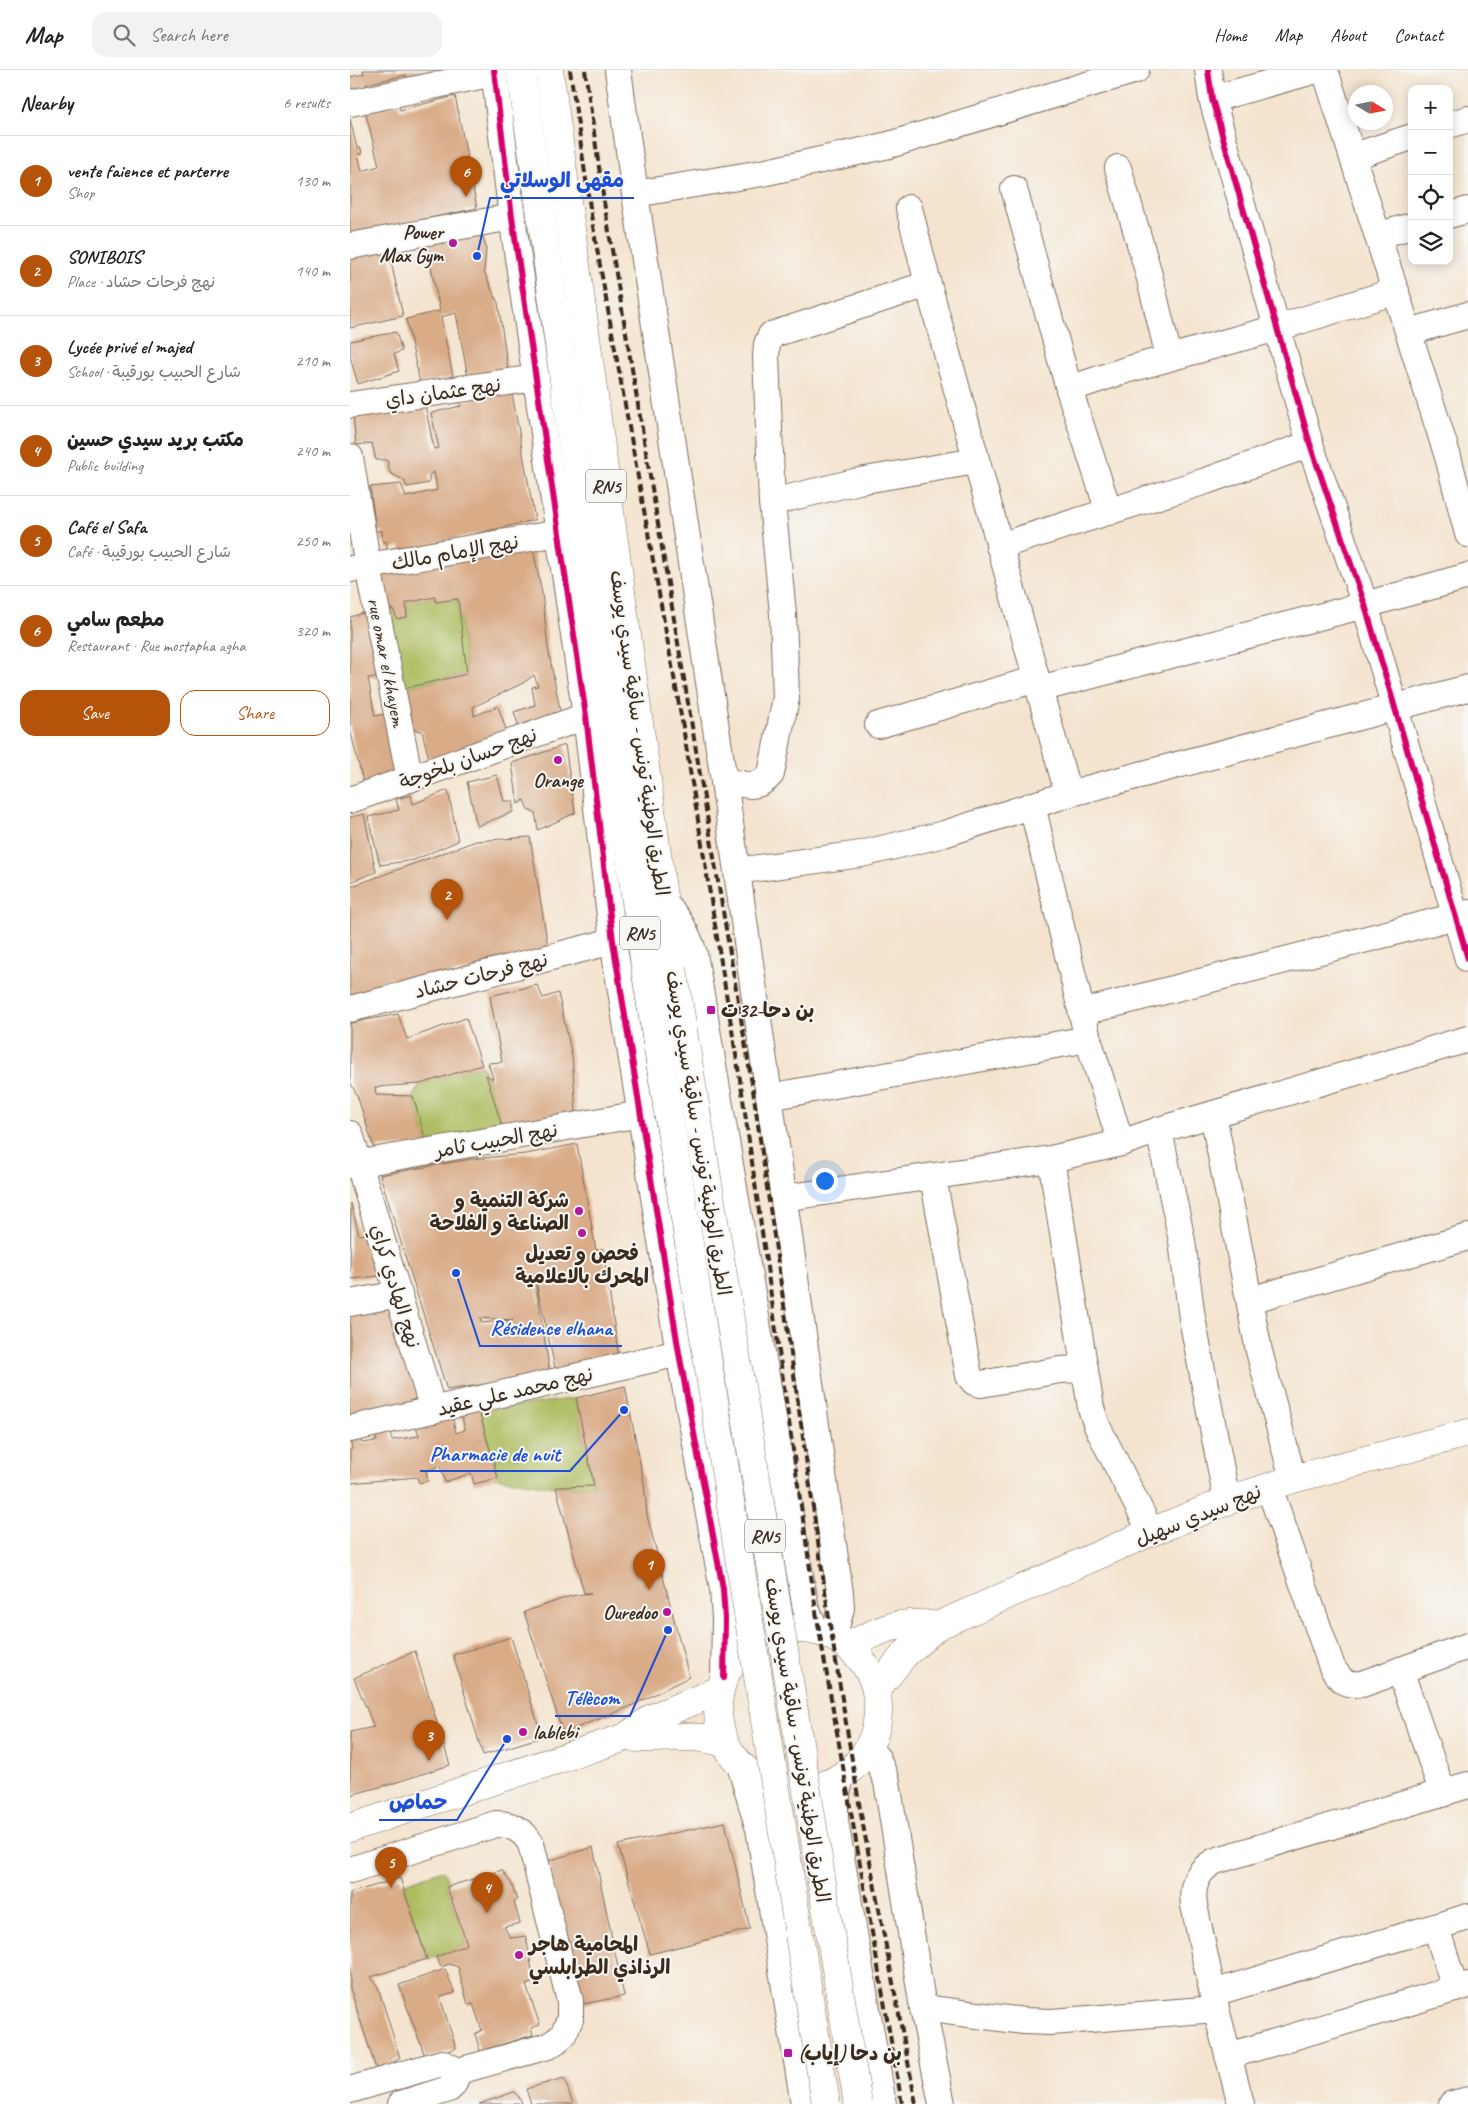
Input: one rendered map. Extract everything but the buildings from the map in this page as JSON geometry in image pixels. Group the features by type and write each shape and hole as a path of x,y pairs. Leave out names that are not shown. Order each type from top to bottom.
{"main road":[{"name":"الطريق الوطنية تونس - ساقية سيدي يوسف","path":"521,70 646,973 826,2104"},
{"name":"الطريق الوطنية تونس - ساقية سيدي يوسف","path":"549,70 673,969 858,2104"},
{"name":"نهج سيدي سهيل","path":"876,1690 904,1655 937,1626 1151,1532 1227,1501 1281,1483 1468,1433"},
{"name":"نهج سيدي سهيل","path":"833,1638 907,1623 937,1626"},
{"path":"626,1737 647,1739 691,1736 714,1739 754,1776 770,1785 787,1789 806,1789 823,1785 840,1778 855,1765 868,1749 876,1724 878,1710 876,1690 861,1658 833,1638 797,1628 761,1637 746,1648 733,1662 722,1684 718,1708 719,1726 732,1754"},
{"path":"350,1828 626,1737 652,1718 722,1684"}],"street":[{"path":"618,70 634,194 724,781 840,1592 841,1608 833,1638"},
{"path":"634,194 762,174 889,145 1136,70"},
{"path":"1208,70 1212,99 1310,444 1365,605 1394,709 1462,915 1468,959"},
{"path":"1212,99 1317,70"},
{"path":"1326,70 1409,332 1458,454 1468,534"},
{"path":"350,102 494,71 512,217 586,716 613,941 679,1353 723,1589 726,1619 722,1684"},
{"path":"1453,124 1468,118"},
{"path":"1354,156 1408,138"},
{"path":"1118,168 1148,271 1169,357"},
{"path":"1014,189 1069,389 1110,512"},
{"path":"909,208 999,546 1068,794"},
{"path":"1453,214 1468,210"},
{"path":"350,246 512,217"},
{"path":"1379,235 1408,227"},
{"path":"724,781 756,786 765,781 771,774 785,710 783,614 772,502 767,344 771,335 928,284"},
{"path":"1069,389 1169,357 1277,328 1396,291"},
{"path":"1409,332 1468,315"},
{"name":"نهج عثمان داي","path":"350,405 536,378"},
{"path":"999,546 1206,481 1310,444"},
{"name":"rue omar el khayem","path":"350,457 359,568 410,779"},
{"path":"772,502 859,481 976,461"},
{"name":"نهج الإمام مالك","path":"359,568 560,533"},
{"path":"878,725 1038,684 1365,605 1468,576"},
{"path":"737,871 861,854 944,834 1068,794 1468,688"},
{"name":"نهج حسان بلخوجة","path":"350,800 586,716"},
{"path":"1032,805 1083,1012 1088,1040 1121,1143"},
{"path":"663,902 681,923 694,954 806,1609 833,1638"},
{"path":"1083,1012 1462,915"},
{"name":"نهج فرحات حشاد","path":"350,1009 613,941"},
{"path":"769,1097 1088,1040"},
{"path":"783,1198 1051,1159 1121,1143 1213,1114 1467,1042"},
{"name":"نهج الحبيب ثامر","path":"354,1164 641,1114"},
{"path":"1213,1114 1250,1300 1281,1483 1332,1667 1340,1679 1349,1684 1362,1684 1468,1646"},
{"path":"1159,1130 1182,1241 1192,1318 1227,1501"},
{"name":"نهج الهادي كراي","path":"350,1134 354,1164 399,1294 433,1410"},
{"path":"1051,1159 1092,1408 1097,1426 1151,1532"},
{"path":"933,1177 970,1376 974,1382 981,1384 1060,1370 1085,1369"},
{"path":"1250,1300 1468,1237"},
{"path":"350,1304 399,1294"},
{"name":"نهج محمد علي عقيد","path":"350,1429 679,1353"},
{"path":"1400,1670 1443,1794"},
{"path":"868,1749 877,1758 887,1782 923,2008 942,2104"},
{"path":"732,1754 759,1829 804,2104"},
{"path":"840,1778 834,1807 835,1821 882,2104"},
{"path":"1241,2104 1214,2001 1192,1894 1198,1874 1206,1866 1216,1861 1468,1785"},
{"path":"350,1870 496,1824 516,1828 531,1844 570,2001 570,2019 562,2035 548,2046 455,2072"},
{"path":"923,2008 1024,2021 1051,2022 1214,2001 1468,1916"},
{"path":"1228,2056 1461,1987 1436,1927"},
{"path":"350,2090 442,2063 448,2064 455,2072 454,2085 449,2089 401,2104"},
{"path":"1452,2104 1468,2100"}],"green space":[{"path":"435,597 436,602 458,599 467,674 397,690 385,609 393,609 407,617 406,603"},
{"path":"482,1065 502,1124 427,1144 413,1096 420,1084"},
{"path":"576,1398 594,1486 556,1487 498,1478 479,1411"},
{"path":"443,1870 467,1944 427,1959 402,1884"}],"railway":[{"path":"570,70 592,221 683,727 742,1092 817,1618 902,2104"},
{"path":"585,70 604,202 753,1090 830,1625 860,1809 916,2104"}],"cycle path":[{"path":"494,70 512,217 586,716 613,941 679,1353 723,1589 725,1619 724,1678"},
{"path":"1208,70 1212,99 1310,444 1365,605 1468,959"}],"place":[{"name":"مطعم سامي","path":"466,197"},
{"name":"Power Max Gym","path":"453,243"},
{"name":"مقهى الوسلاتي","path":"477,256"},
{"name":"Orange","path":"558,760"},
{"name":"SONIBOIS","path":"447,920"},
{"name":"بن دحا-32ت","path":"711,1010"},
{"name":"شركة التنمية و الصناعة و الفلاحة","path":"579,1211"},
{"name":"فحص و تعديل المحرك بالاعلامية","path":"582,1233"},
{"name":"Résidence elhana","path":"456,1273"},
{"name":"Pharmacie de nuit","path":"624,1410"},
{"name":"vente faience et parterre","path":"649,1590"},
{"name":"Ouredoo","path":"667,1612"},
{"name":"Télècom","path":"668,1630"},
{"name":"lablebi","path":"523,1732"},
{"name":"حماص","path":"507,1739"},
{"name":"Lycée privé el majed","path":"429,1761"},
{"name":"Café el Safa","path":"391,1888"},
{"name":"مكتب بريد سيدي حسين","path":"487,1913"},
{"name":"المحامية هاجر الرذاذي الطرابلسي","path":"519,1955"},
{"name":"بن دحا (إياب)","path":"788,2053"}]}
